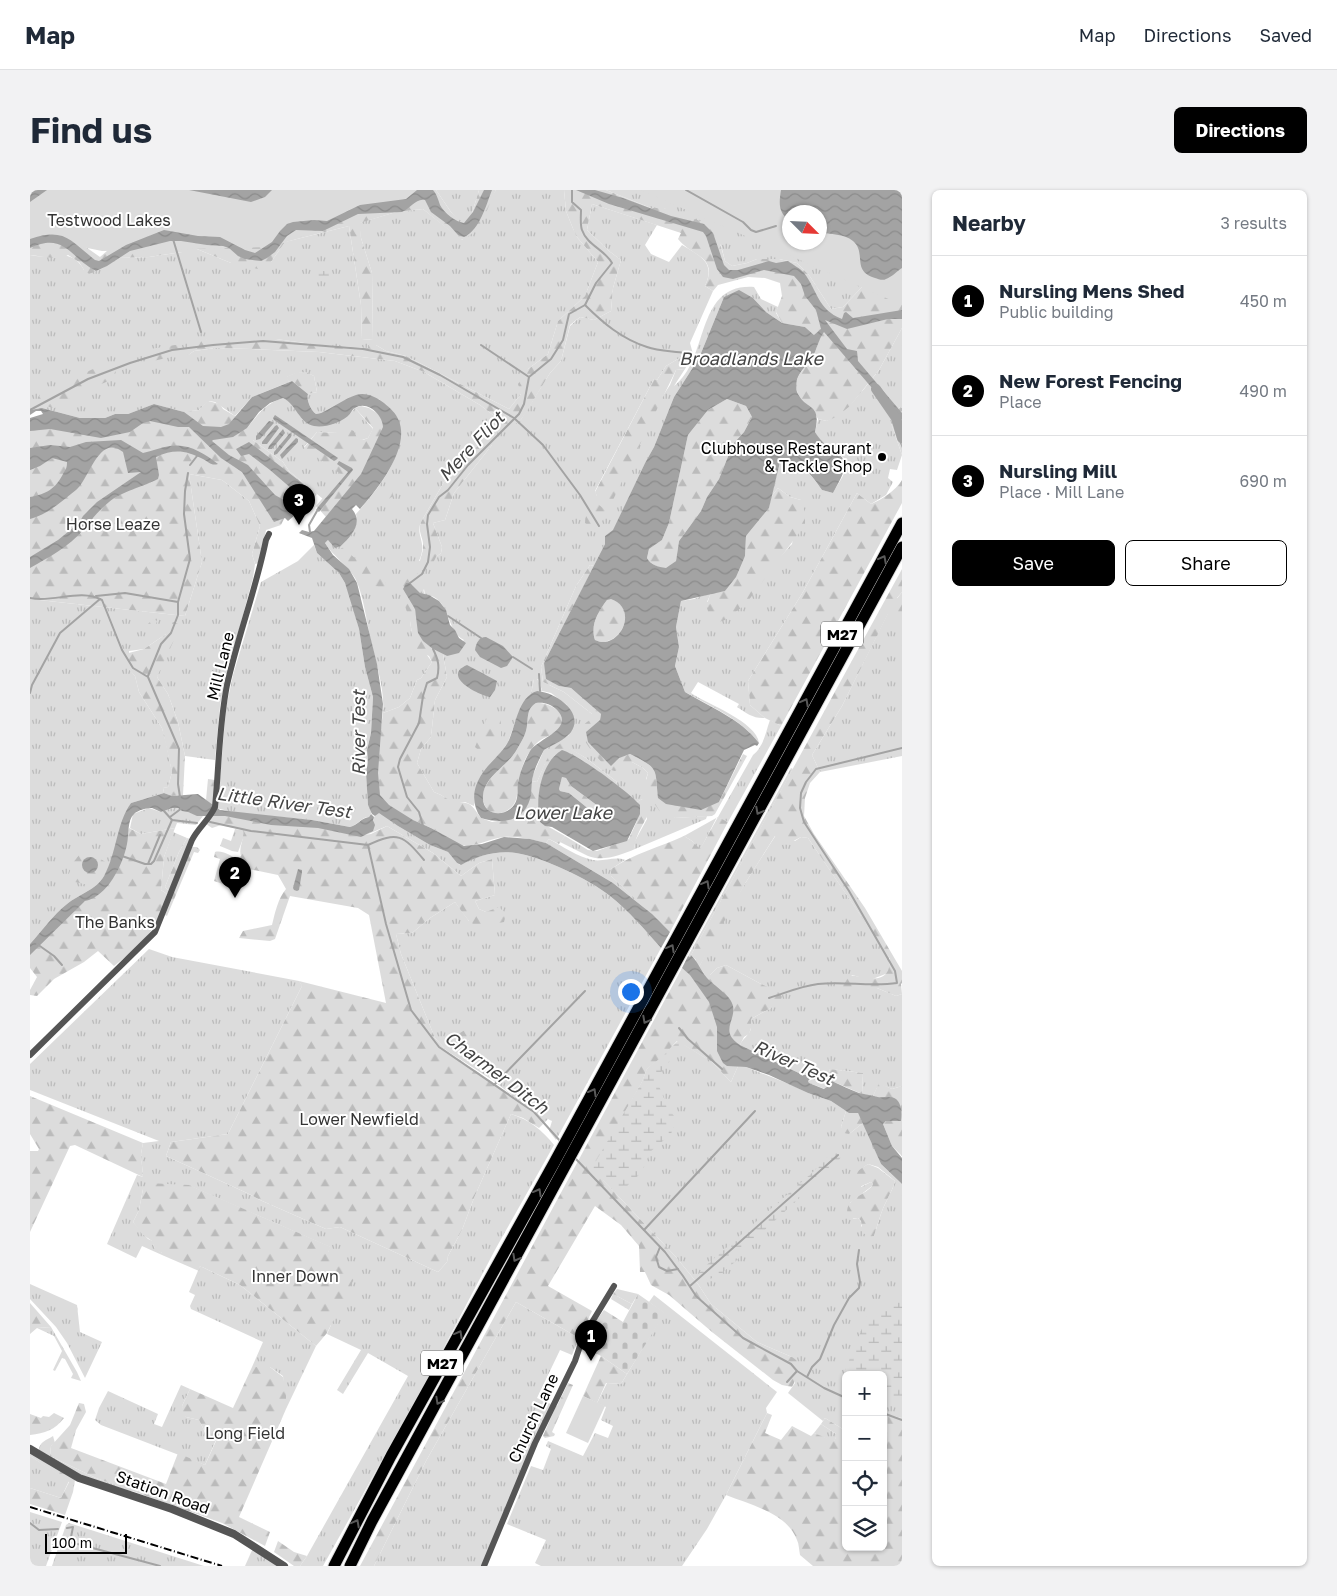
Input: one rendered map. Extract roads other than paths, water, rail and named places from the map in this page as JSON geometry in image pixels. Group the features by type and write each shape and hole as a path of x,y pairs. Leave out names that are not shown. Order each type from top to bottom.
{"highway":[{"name":"M27","path":"787,748 902,523"},
{"name":"M27","path":"334,1566 438,1371 570,1134 682,927 902,547"},
{"name":"M27","path":"350,1566 372,1521 690,938 777,765"}],"street":[{"name":"Mill Lane","path":"30,1055 155,932 192,840 196,832 211,816 215,807 223,709 227,686 252,601 266,540 270,534"},
{"name":"Church Lane","path":"484,1566 535,1443 575,1361 583,1337 614,1286"},
{"name":"Station Road","path":"30,1449 79,1478 172,1509 234,1534 284,1566"}],"water":[{"path":"30,190 47,190 30,202"},
{"path":"189,190 272,190 265,197 251,202"},
{"path":"417,190 433,190 444,211 454,219 464,223 473,212 484,190 492,190 478,223 470,234 464,237 458,235 450,226 431,212 425,200 422,200 402,212 358,214 323,231 296,230 287,236 275,252 261,261 245,259 223,246 170,241 130,251 96,271 66,248 59,245 51,243 30,248 30,239 51,234 59,235 72,241 95,260 99,261 126,245 164,230 198,236 220,237 255,253 272,242 287,224 314,220 327,221 360,205 406,199"},
{"name":"Broadlands Lake","path":"576,190 595,190 671,216 704,224 713,233 724,265 729,270 738,270 769,261 776,263 788,261 804,273 827,310 842,319 846,312 853,318 902,310 902,319 888,319 847,329 825,320 847,349 857,351 858,361 902,413 900,421 902,448 895,431 889,405 878,395 824,332 812,358 798,377 796,389 801,398 815,411 817,422 815,432 845,462 841,478 833,493 822,490 814,479 799,466 793,463 780,462 769,508 746,536 745,556 736,577 725,591 681,601 676,627 679,647 675,666 685,692 734,720 759,743 757,746 755,745 744,750 719,802 701,810 666,804 658,798 654,770 651,766 630,754 619,758 611,766 588,742 586,732 600,720 601,714 571,688 559,686 546,679 544,663 605,544 605,536 613,530 654,447 674,397 699,358 724,297 739,290 753,298 766,312 782,323 805,327 814,335 821,329 816,310 805,296 801,284 794,276 764,270 733,279 723,277 717,269 703,232 609,204","holes":["727,399 746,406 752,417 744,432 733,444 719,479 707,497 701,511 679,541 676,561 666,568 655,565 647,558 649,549 662,540 669,523 688,435 708,410","611,599 620,604 624,611 623,627 612,640 604,642 595,640 594,624 607,600"]},
{"path":"781,190 902,190 902,268 885,280 868,275 863,271 859,251 853,241 841,235 827,233 827,205 782,205 782,212"},
{"path":"292,381 308,394 309,405 316,414 356,395 363,394 374,397 384,403 395,413 399,421 401,432 400,444 396,456 383,480 367,501 360,509 356,505 352,509 357,519 352,534 341,546 335,548 328,540 325,543 333,555 349,569 357,583 377,664 383,704 378,773 380,795 389,805 413,820 464,846 482,844 504,837 530,839 546,843 613,883 652,914 670,932 661,948 630,914 610,896 601,889 565,870 527,855 509,852 487,854 461,865 448,852 430,845 379,813 375,816 372,814 368,805 366,773 373,697 365,667 359,629 345,583 339,573 317,553 312,538 299,533 302,530 314,531 361,474 383,427 378,414 374,410 360,406 336,423 327,426 314,426 305,421 291,404 283,398 270,403 259,412 247,428 233,437 212,441 229,455 248,465 275,495 296,509 295,515 288,521 285,518 274,522 242,472 221,458 189,427 178,427 150,421 143,423 130,432 101,438 50,429 30,431 30,418 43,414 41,411 36,411 30,415 30,410 42,408 80,418 105,418 115,414 128,414 154,404 184,412 203,426 221,427 229,424 252,397"},
{"path":"275,415 338,458 334,461 274,420"},
{"path":"269,421 273,422 273,424 260,439 256,440 256,436"},
{"path":"277,425 279,428 267,444 262,444 262,442"},
{"path":"283,429 285,433 272,449 268,449 269,446"},
{"path":"290,433 291,437 274,455 274,452"},
{"path":"296,438 298,442 282,459 280,455"},
{"path":"121,440 143,453 177,445 189,447 218,464 212,464 185,452 168,453 156,457 158,479 114,498 98,512 71,542 30,568 30,557 58,540 79,523 83,516 97,502 141,472 128,473 123,452 115,448 108,448 96,459 76,490 49,511 30,519 30,497 46,492 54,487 66,470 67,462 52,458 30,470 30,448 50,445 70,447 86,442"},
{"path":"249,442 302,483 312,496 308,499 300,496 249,454 241,456 236,449"},
{"path":"339,461 353,470 319,512 316,510 318,507 348,472 337,464"},
{"path":"406,583 410,583 420,593 429,595 439,601 446,610 450,625 459,638 466,643 459,653 447,656 423,641 418,633 415,609 403,589"},
{"path":"486,637 503,646 513,657 507,666 501,668 480,657 475,650 476,645 480,639"},
{"path":"467,665 497,681 495,690 490,697 471,689 460,679 458,674 460,669"},
{"path":"537,691 544,692 566,704 574,717 574,725 571,732 565,737 544,750 532,779 530,799 522,813 510,820 503,821 481,818 475,805 474,795 476,786 481,775 506,746 518,712 531,694","holes":["536,703 555,708 561,717 562,723 554,733 534,746 530,751 520,774 517,798 514,805 504,812 492,812 484,804 484,789 492,777 516,751 526,730 530,709"]},
{"name":"Lower Lake","path":"562,750 579,758 614,783 640,805 640,814 627,841 593,851 540,822 538,803 541,783 544,773 555,756","holes":["562,777 566,778 571,786 606,812 607,819 601,819 569,793 560,791"]},
{"path":"164,793 172,796 198,794 220,810 312,820 350,827 371,814 374,817 375,825 373,831 361,837 318,828 271,825 225,816 197,816 178,808 161,812 152,808 140,810 130,820 127,844 122,861 107,887 93,898 85,901 30,955 30,944 52,918 72,900 101,881 112,858 122,820 131,803"},
{"path":"87,857 93,857 98,862 96,871 87,873 82,868 82,862"},
{"path":"298,869 302,870 302,872 299,890 297,891 293,888"},
{"path":"691,955 707,978 726,994 732,1002 733,1011 729,1030 730,1035 740,1045 803,1075 818,1076 859,1093 877,1097 891,1097 898,1101 901,1109 901,1121 886,1121 883,1124 892,1146 902,1158 902,1184 881,1164 858,1113 849,1113 831,1101 808,1093 769,1075 746,1067 727,1066 723,1063 717,1051 717,1027 709,1002 690,975 682,968 688,956 690,957","holes":["810,1079 831,1084 824,1089 808,1081"]}],"waterway":[{"name":"Mere Fliot","path":"410,583 422,574 428,562 430,547 427,524 428,515 439,497 448,490 468,465 519,414 524,404 529,377 551,359 563,340 569,314 585,305 596,283 612,263 584,235 581,226 581,210 572,202 572,190"},
{"path":"686,190 743,222 751,230 756,232 776,226"},
{"path":"173,239 201,332"},
{"path":"585,305 606,324 629,340 651,348 685,353"},
{"path":"30,410 88,379 172,350 263,341 363,349 403,357 440,375 514,418 543,445 580,495 599,526"},
{"path":"481,345 529,377"},
{"path":"876,389 896,418 902,438"},
{"path":"190,465 197,456"},
{"path":"148,676 161,644 171,633 178,615 178,602 190,559 184,514 188,473"},
{"path":"310,532 309,525 317,511"},
{"path":"96,596 125,593 178,602"},
{"path":"30,598 48,599 85,595 102,600 122,650 133,668 148,677 179,749 178,784 180,797"},
{"path":"30,693 32,685 60,633 100,599"},
{"path":"448,616 481,638"},
{"path":"423,826 419,812 407,797 398,767 400,759 419,723 427,683 437,678 438,663 433,649"},
{"path":"513,657 532,669"},
{"path":"539,674 540,691"},
{"path":"769,998 818,984 897,983 895,971 849,891 804,822 800,808 801,793 806,782 816,769 902,748"},
{"path":"170,817 182,808"},
{"path":"164,811 172,820 197,823"},
{"path":"122,856 145,864 151,864 172,820"},
{"name":"Charmer Ditch","path":"210,822 251,831 368,845 386,924 411,1010 439,1047 534,1112 561,1142"},
{"path":"148,864 160,835"},
{"path":"368,845 386,838 399,838 411,845 424,860"},
{"path":"37,944 54,956 62,965"},
{"path":"494,1085 585,991"},
{"path":"679,1028 688,1039 722,1069"},
{"path":"644,1230 755,1111"},
{"path":"690,1286 838,1155"},
{"name":"Charmer Ditch","path":"574,1157 665,1252 696,1296 743,1338 791,1364 797,1371 824,1388 842,1396"},
{"path":"660,1247 656,1257 659,1267 667,1271 678,1269"},
{"name":"Charmer Ditch","path":"807,1377 812,1367 820,1359 834,1325 849,1298 859,1288 857,1264 859,1250"},
{"path":"787,1382 797,1371"},
{"name":"Charmer Ditch","path":"887,1414 902,1420"},
{"path":"30,1523 39,1530 58,1529"},
{"path":"67,1528 73,1527 70,1542 160,1566"}],"railway":[{"path":"30,1507 222,1566"}],"place":[{"name":"Clubhouse Restaurant & Tackle Shop","path":"882,457"},
{"name":"Nursling Mill","path":"299,525"},
{"name":"New Forest Fencing","path":"235,898"},
{"name":"Nursling Mens Shed","path":"591,1361"}],"park label":[{"name":"Testwood Lakes","path":"109,220"},
{"name":"Horse Leaze","path":"113,524"},
{"name":"The Banks","path":"115,922"},
{"name":"Lower Newfield","path":"359,1119"},
{"name":"Inner Down","path":"295,1276"},
{"name":"Long Field","path":"245,1433"}],"water label":[{"name":"River Test","path":"358,733"},
{"name":"Little River Test","path":"284,802"},
{"name":"River Test","path":"794,1062"}]}
